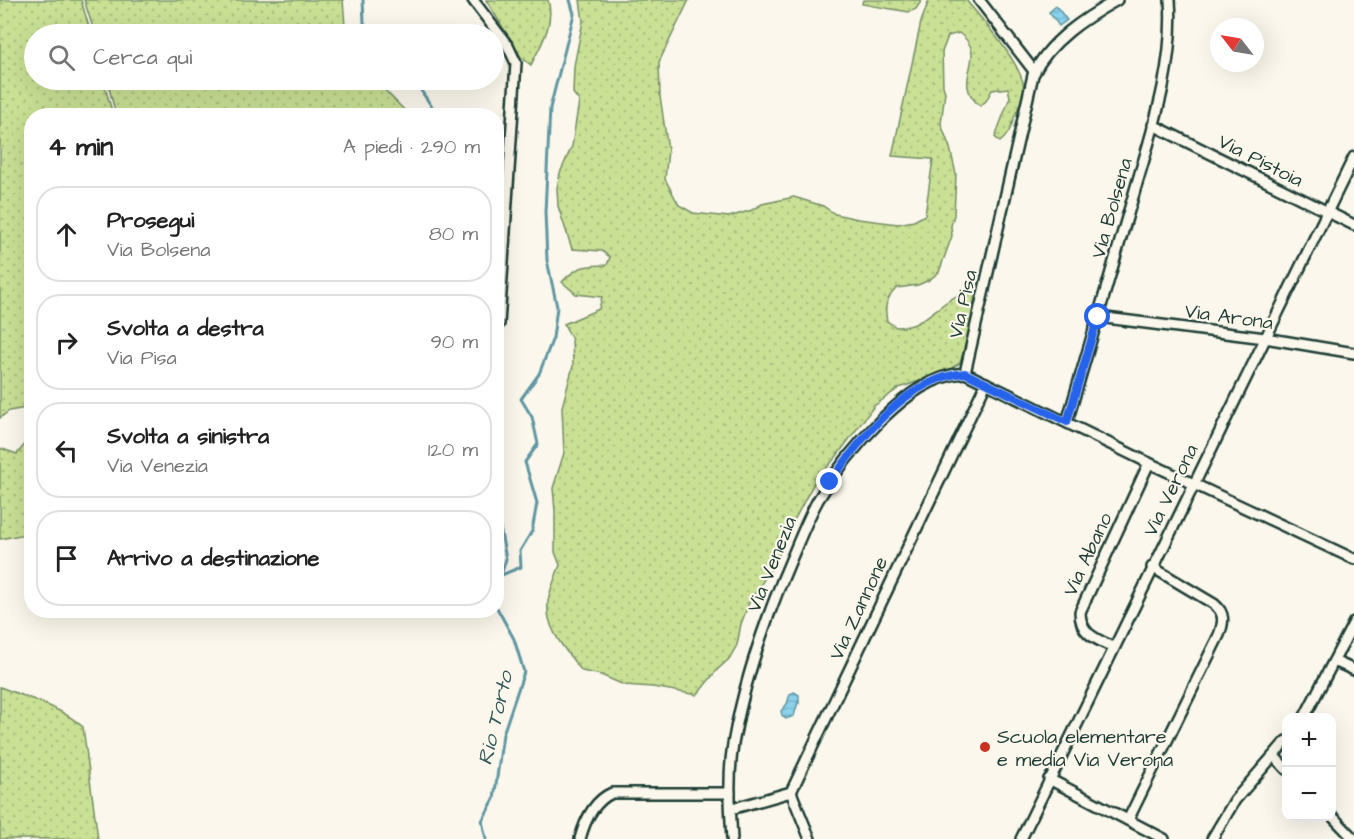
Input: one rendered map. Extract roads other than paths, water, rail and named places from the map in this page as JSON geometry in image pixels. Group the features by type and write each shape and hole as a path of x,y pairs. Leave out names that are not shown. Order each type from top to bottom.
{"street":[{"path":"473,0 491,24"},
{"path":"979,0 1034,71"},
{"name":"Via Pisa","path":"965,373 1034,71 1046,54 1067,34 1090,16 1117,0"},
{"name":"Via Bolsena","path":"1067,422 1153,125 1169,50 1170,0"},
{"path":"504,41 516,63 504,247"},
{"name":"Via Pistoia","path":"1153,125 1354,225"},
{"name":"Via Verona","path":"1021,839 1193,483 1354,158"},
{"name":"Via Arona","path":"1098,317 1265,338 1354,353"},
{"path":"965,373 1149,463 1354,559"},
{"name":"Via Venezia","path":"732,839 730,793 734,740 755,657 777,593 815,506 827,486 858,446 890,412 925,386 946,377 965,373"},
{"name":"Via Zannone","path":"791,792 986,383"},
{"name":"Via Abano","path":"1113,648 1086,632 1082,626 1080,612 1149,463"},
{"path":"1128,820 1214,645 1223,621 1221,612 1214,604 1152,567"},
{"path":"1306,713 1354,622"},
{"path":"1334,661 1354,670"},
{"path":"1212,839 1231,806 1282,747"},
{"path":"1274,756 1285,767"},
{"path":"1049,779 1164,839"},
{"path":"580,839 593,809 600,800 610,794 620,792 730,793"},
{"path":"730,809 791,792 810,839"},
{"path":"1336,820 1354,839"}],"water":[{"path":"1056,6 1067,20 1059,26 1049,12"},
{"path":"794,692 799,695 799,703 794,716 786,719 781,711 787,704 790,694"}],"waterway":[{"name":"Rio Torto","path":"363,0 365,24"},
{"path":"504,574 521,567 520,551 532,531 537,503 525,462 538,444 532,417 521,399 539,374 553,338 557,307 547,260 545,212 550,108 574,14 570,0"},
{"name":"Rio Torto","path":"421,90 433,108"},
{"name":"Rio Torto","path":"504,548 506,559 504,565"},
{"name":"Rio Torto","path":"486,839 482,821 494,799 503,734 524,672 514,639 503,618"}],"place":[{"name":"Scuola elementare e media Via Verona","path":"985,747"}]}
